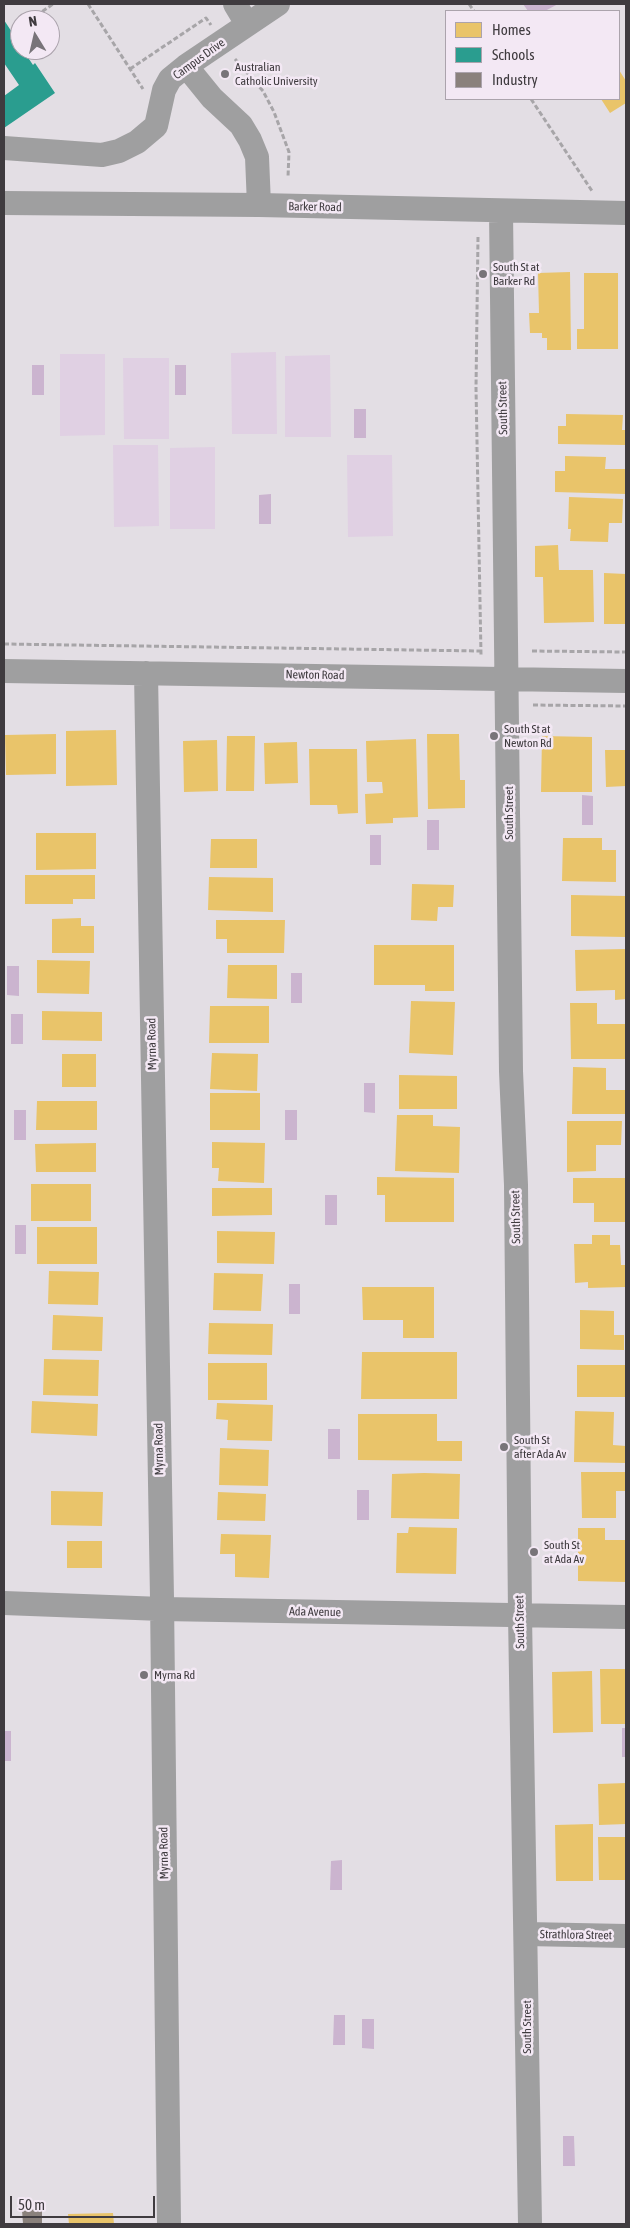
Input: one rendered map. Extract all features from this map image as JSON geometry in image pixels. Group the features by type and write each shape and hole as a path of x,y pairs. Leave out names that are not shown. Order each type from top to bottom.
{"street":[{"path":"236,4 247,24"},
{"name":"Campus Drive","path":"4,148 27,148 82,155 119,151 148,135 156,126 164,90 170,79 186,66 278,4"},
{"path":"186,66 212,98 241,125 250,140 257,157 259,206"},
{"name":"Barker Road","path":"4,203 626,213"},
{"name":"South Street","path":"500,211 508,679 511,1071 516,1185 520,1616 530,2224"},
{"name":"Newton Road","path":"4,671 626,681"},
{"name":"Myrna Road","path":"146,673 162,1609 169,2224"},
{"name":"Ada Avenue","path":"4,1603 162,1609 626,1617"},
{"name":"Strathlora Street","path":"526,1934 626,1936"}],"path":[{"path":"88,4 160,114"},
{"path":"130,69 206,18 244,71 263,91 274,112 289,152 288,177"},
{"path":"532,100 592,192"},
{"path":"4,644 481,653 476,388 478,237"},
{"path":"532,651 626,652"},
{"path":"533,704 626,706"}],"shaded area":[{"path":"523,4 558,4 547,10 527,10"},
{"path":"276,352 277,434 232,434 231,353"},
{"path":"60,354 105,354 105,435 60,436"},
{"path":"330,355 331,437 285,437 285,356"},
{"path":"123,358 169,358 169,439 124,439"},
{"path":"32,365 44,365 44,395 32,395"},
{"path":"175,365 186,365 186,395 175,395"},
{"path":"354,409 366,409 366,438 354,438"},
{"path":"113,445 158,445 159,526 114,527"},
{"path":"215,447 215,529 170,529 170,448"},
{"path":"347,455 392,455 393,536 348,537"},
{"path":"271,494 271,524 259,524 259,495"},
{"path":"582,795 593,796 593,825 582,825"},
{"path":"427,820 439,820 439,850 427,850"},
{"path":"370,835 381,835 381,865 370,865"},
{"path":"7,966 19,966 19,996 7,995"},
{"path":"291,973 302,973 302,1003 291,1003"},
{"path":"11,1014 23,1014 23,1044 11,1044"},
{"path":"364,1083 375,1083 375,1113 364,1112"},
{"path":"14,1110 26,1110 26,1140 14,1140"},
{"path":"285,1110 297,1110 297,1140 285,1140"},
{"path":"325,1195 337,1195 337,1225 325,1225"},
{"path":"15,1225 26,1225 26,1254 15,1254"},
{"path":"289,1284 300,1284 300,1314 289,1314"},
{"path":"328,1429 340,1429 340,1459 328,1459"},
{"path":"357,1490 369,1490 369,1520 357,1520"},
{"path":"622,1728 626,1728 626,1757 622,1757"},
{"path":"4,1731 11,1731 11,1761 4,1761"},
{"path":"342,1860 342,1890 330,1890 331,1861"},
{"path":"334,2015 345,2015 345,2045 333,2045"},
{"path":"362,2019 374,2019 374,2049 362,2048"},
{"path":"563,2136 574,2136 575,2166 563,2166"}],"building: Homes":[{"path":"620,72 626,81 626,103 610,113 602,100 620,100"},
{"path":"570,272 571,350 547,350 547,338 542,338 542,333 530,333 529,313 539,313 538,273"},
{"path":"584,273 618,273 618,349 577,349 577,329 584,329"},
{"path":"566,414 623,415 622,430 626,430 626,445 558,444 558,426 566,426"},
{"path":"565,456 606,457 605,469 626,469 626,494 555,492 555,471 565,471"},
{"path":"569,497 623,499 622,523 609,523 608,542 570,541 571,529 568,529"},
{"path":"558,545 559,570 593,570 594,622 544,623 543,577 535,577 535,546"},
{"path":"604,573 626,574 626,624 604,624"},
{"path":"116,730 117,785 66,786 66,731"},
{"path":"56,734 56,774 6,775 5,735"},
{"path":"427,734 459,734 460,780 465,780 465,808 428,809"},
{"path":"227,736 255,736 254,791 226,791"},
{"path":"542,736 592,737 592,792 541,792"},
{"path":"416,739 418,817 393,818 393,823 366,824 365,794 383,793 382,782 367,782 366,741"},
{"path":"217,740 218,791 184,792 183,741"},
{"path":"297,742 298,783 265,784 264,743"},
{"path":"309,749 357,749 358,813 338,814 337,805 310,805"},
{"path":"605,750 626,750 626,786 606,787"},
{"path":"36,833 96,833 96,869 36,870"},
{"path":"563,838 602,838 602,850 616,850 616,882 562,881"},
{"path":"211,839 257,839 257,868 210,868"},
{"path":"25,875 95,875 95,899 73,899 73,904 25,904"},
{"path":"209,877 273,878 273,912 208,910"},
{"path":"412,884 454,885 453,907 438,907 437,921 411,920"},
{"path":"571,895 626,896 626,937 571,936"},
{"path":"81,918 81,926 94,926 94,953 52,953 52,919"},
{"path":"216,920 285,920 284,953 227,953 227,939 216,939"},
{"path":"374,945 454,945 454,991 425,991 425,985 374,985"},
{"path":"626,949 626,999 615,1000 615,990 576,991 575,950"},
{"path":"37,960 90,961 89,994 37,993"},
{"path":"228,965 277,965 277,999 227,998"},
{"path":"411,1001 455,1002 453,1055 409,1053"},
{"path":"570,1003 597,1003 597,1024 626,1024 626,1059 571,1059"},
{"path":"210,1006 269,1006 269,1043 209,1043"},
{"path":"42,1011 102,1012 102,1041 42,1040"},
{"path":"212,1053 258,1054 257,1091 210,1089"},
{"path":"62,1054 96,1054 96,1087 62,1087"},
{"path":"573,1067 606,1068 606,1090 626,1090 626,1114 572,1114"},
{"path":"399,1075 457,1076 457,1109 399,1109"},
{"path":"210,1093 260,1093 260,1130 210,1130"},
{"path":"37,1101 97,1101 97,1130 36,1130"},
{"path":"397,1115 433,1115 433,1126 460,1127 459,1173 395,1171"},
{"path":"567,1121 622,1121 621,1145 596,1145 596,1171 567,1172"},
{"path":"212,1142 265,1143 264,1183 218,1181 219,1168 212,1168"},
{"path":"96,1143 96,1172 36,1172 35,1144"},
{"path":"377,1177 454,1178 454,1222 385,1222 385,1195 377,1195"},
{"path":"573,1178 626,1178 626,1222 594,1222 594,1203 573,1203"},
{"path":"31,1184 91,1184 91,1221 31,1221"},
{"path":"212,1188 272,1188 272,1215 212,1216"},
{"path":"37,1227 97,1227 97,1264 37,1264"},
{"path":"217,1231 275,1232 274,1264 217,1263"},
{"path":"592,1235 610,1235 610,1245 620,1245 621,1265 626,1265 626,1287 588,1288 588,1282 575,1283 574,1244 592,1244"},
{"path":"49,1271 99,1272 98,1305 48,1304"},
{"path":"214,1273 263,1274 261,1311 213,1310"},
{"path":"362,1287 434,1287 434,1338 403,1338 403,1320 363,1320"},
{"path":"580,1310 614,1311 614,1335 624,1335 624,1350 580,1349"},
{"path":"53,1315 103,1317 102,1351 52,1350"},
{"path":"209,1323 273,1324 272,1355 208,1354"},
{"path":"362,1352 457,1352 457,1399 361,1399"},
{"path":"44,1359 99,1360 98,1396 43,1395"},
{"path":"208,1363 267,1363 267,1400 208,1400"},
{"path":"577,1365 626,1365 626,1397 577,1397"},
{"path":"32,1401 98,1404 97,1436 31,1433"},
{"path":"217,1403 273,1405 272,1441 227,1440 228,1420 216,1419"},
{"path":"575,1411 614,1412 613,1445 626,1446 626,1463 574,1462"},
{"path":"358,1414 437,1414 437,1441 462,1441 462,1461 358,1460"},
{"path":"220,1448 269,1450 268,1486 219,1485"},
{"path":"581,1472 626,1472 626,1491 616,1491 616,1518 582,1518"},
{"path":"392,1474 460,1474 459,1519 391,1518"},
{"path":"51,1491 103,1492 102,1526 51,1525"},
{"path":"218,1492 266,1494 265,1521 217,1520"},
{"path":"409,1527 457,1528 456,1574 396,1573 397,1533 408,1533"},
{"path":"578,1528 605,1528 605,1540 626,1540 626,1582 578,1581"},
{"path":"221,1534 271,1535 269,1578 235,1577 235,1554 220,1554"},
{"path":"67,1541 102,1541 102,1568 67,1568"},
{"path":"600,1669 626,1669 626,1724 601,1724"},
{"path":"592,1671 593,1732 553,1733 552,1672"},
{"path":"626,1783 626,1824 599,1825 598,1784"},
{"path":"593,1824 593,1881 556,1881 555,1825"},
{"path":"598,1837 626,1837 626,1880 599,1880"},
{"path":"113,2213 114,2224 69,2224 68,2214"}],"building: Schools":[{"path":"4,20 10,29 10,60 30,60 33,65 35,63 55,93 4,128 4,96 19,85 4,63"}],"building: Industry":[{"path":"42,2209 42,2224 23,2224 22,2210"}],"place":[{"name":"Australian Catholic University","path":"225,74"},
{"name":"South St at Barker Rd","path":"483,274"},
{"name":"South St at Newton Rd","path":"494,736"},
{"name":"South St after Ada Av","path":"504,1447"},
{"name":"South St at Ada Av","path":"534,1552"},
{"name":"Myrna Rd","path":"144,1675"}]}
